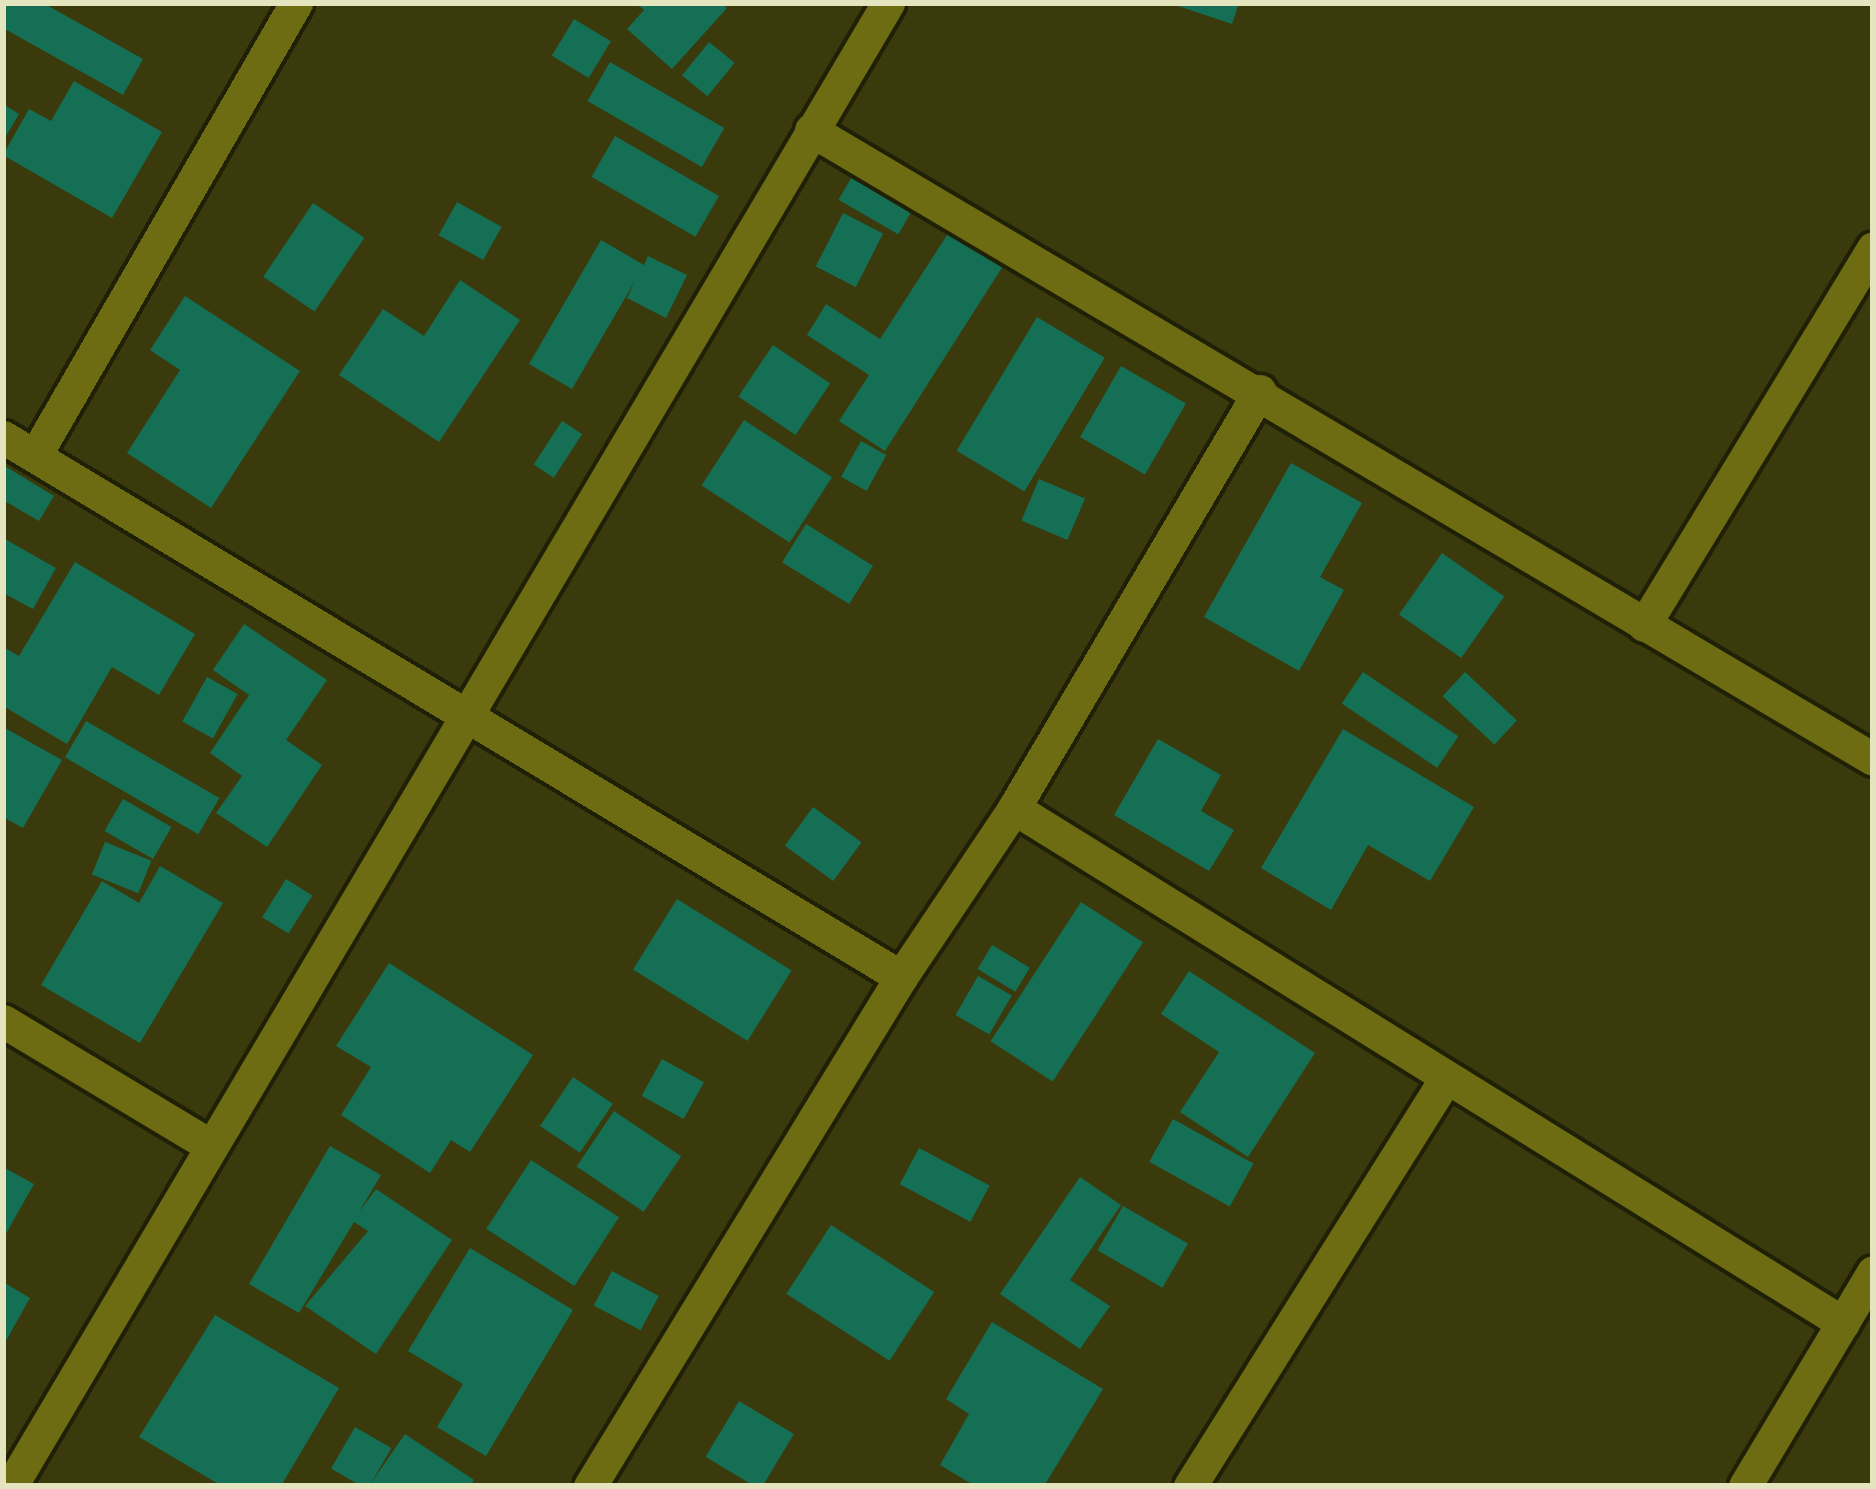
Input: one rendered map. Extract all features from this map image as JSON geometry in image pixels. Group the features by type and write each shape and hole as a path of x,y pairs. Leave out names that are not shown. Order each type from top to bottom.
{"street":[{"path":"36,454 296,3"},
{"path":"10,1486 888,3"},
{"path":"811,130 1260,391 1873,759"},
{"path":"1644,625 1873,248"},
{"path":"590,1486 901,977 1014,808 1260,391"},
{"path":"3,437 462,718 901,977"},
{"path":"1014,808 1843,1324"},
{"path":"3,1021 211,1146"},
{"path":"1190,1486 1446,1078"},
{"path":"1745,1486 1873,1272"}],"building":[{"path":"4,3 43,3 143,59 123,95 3,28"},
{"path":"636,3 721,3 727,8 672,69 627,29 644,10"},
{"path":"1169,3 1239,3 1232,24"},
{"path":"574,19 611,41 589,78 552,56"},
{"path":"709,42 735,63 708,96 682,75"},
{"path":"610,62 724,128 702,167 588,101"},
{"path":"74,81 162,132 112,218 3,155 29,109 51,121"},
{"path":"3,104 19,114 3,141"},
{"path":"615,136 719,196 695,237 592,177"},
{"path":"854,173 914,208 898,234 838,200"},
{"path":"457,202 502,227 483,260 439,235"},
{"path":"313,203 364,238 315,311 263,277"},
{"path":"843,213 883,233 856,287 816,266"},
{"path":"949,232 1003,266 885,451 839,421 869,375 807,335 826,304 880,339"},
{"path":"601,240 644,265 648,256 687,275 666,318 627,298 635,281 572,389 529,364"},
{"path":"460,280 520,320 439,442 339,375 383,309 424,336"},
{"path":"185,296 300,371 211,508 127,453 180,370 150,350"},
{"path":"1037,317 1105,358 1024,491 957,451"},
{"path":"773,345 830,384 796,435 738,396"},
{"path":"1121,366 1186,404 1145,475 1080,437"},
{"path":"744,420 832,477 790,543 702,485"},
{"path":"562,421 582,434 554,478 534,465"},
{"path":"861,441 886,455 866,491 841,477"},
{"path":"1291,463 1362,503 1320,577 1344,590 1299,671 1204,617"},
{"path":"3,465 54,496 39,521 3,500"},
{"path":"1039,479 1085,499 1067,540 1021,520"},
{"path":"806,524 873,566 849,604 782,562"},
{"path":"3,538 56,568 33,609 3,593"},
{"path":"1442,553 1504,597 1461,658 1399,614"},
{"path":"75,562 195,634 159,695 112,667 67,744 3,706 3,647 19,656"},
{"path":"244,624 327,680 286,740 322,765 267,847 216,813 242,776 210,753 249,695 213,670"},
{"path":"1363,672 1458,736 1437,768 1342,704"},
{"path":"1465,672 1517,720 1494,745 1442,696"},
{"path":"207,677 238,694 213,739 182,722"},
{"path":"86,721 219,798 198,834 65,757"},
{"path":"3,727 62,760 23,828 3,817"},
{"path":"1343,729 1474,807 1430,881 1368,845 1331,910 1261,868"},
{"path":"1158,739 1221,775 1201,811 1234,830 1209,871 1114,815"},
{"path":"123,799 171,827 153,859 104,831"},
{"path":"813,807 862,842 833,881 785,846"},
{"path":"105,842 151,861 138,893 92,874"},
{"path":"160,866 223,903 140,1043 41,985 102,881 139,903"},
{"path":"286,879 312,895 288,934 262,917"},
{"path":"677,899 791,971 748,1041 633,969"},
{"path":"1081,902 1143,942 1053,1082 991,1041"},
{"path":"992,945 1030,968 1015,992 978,969"},
{"path":"389,963 533,1055 470,1152 451,1140 430,1173 341,1115 371,1067 336,1046"},
{"path":"1189,971 1315,1053 1248,1157 1180,1112 1219,1052 1161,1014"},
{"path":"978,976 1012,996 989,1034 956,1015"},
{"path":"662,1059 704,1082 684,1119 642,1096"},
{"path":"573,1077 613,1104 580,1153 540,1126"},
{"path":"614,1111 681,1156 644,1212 577,1167"},
{"path":"1173,1119 1253,1164 1230,1206 1149,1162"},
{"path":"330,1146 381,1175 359,1212 376,1189 452,1240 376,1354 305,1306 368,1231 354,1222 299,1313 249,1284"},
{"path":"919,1148 990,1186 970,1222 900,1184"},
{"path":"531,1160 619,1217 574,1286 486,1229"},
{"path":"3,1167 34,1184 3,1239"},
{"path":"1080,1177 1121,1205 1070,1280 1110,1306 1080,1349 1000,1294"},
{"path":"1123,1206 1188,1244 1162,1288 1098,1250"},
{"path":"831,1225 934,1292 889,1361 786,1294"},
{"path":"470,1248 573,1310 486,1456 437,1427 463,1384 408,1351"},
{"path":"612,1271 659,1296 640,1330 594,1305"},
{"path":"3,1282 30,1298 3,1346"},
{"path":"215,1315 339,1388 281,1486 222,1486 139,1437"},
{"path":"992,1322 1103,1389 1044,1486 975,1486 940,1465 969,1414 946,1399"},
{"path":"739,1401 794,1434 763,1486 754,1486 706,1457"},
{"path":"355,1427 391,1448 369,1486 331,1469"},
{"path":"405,1434 474,1480 470,1486 369,1486"}]}
